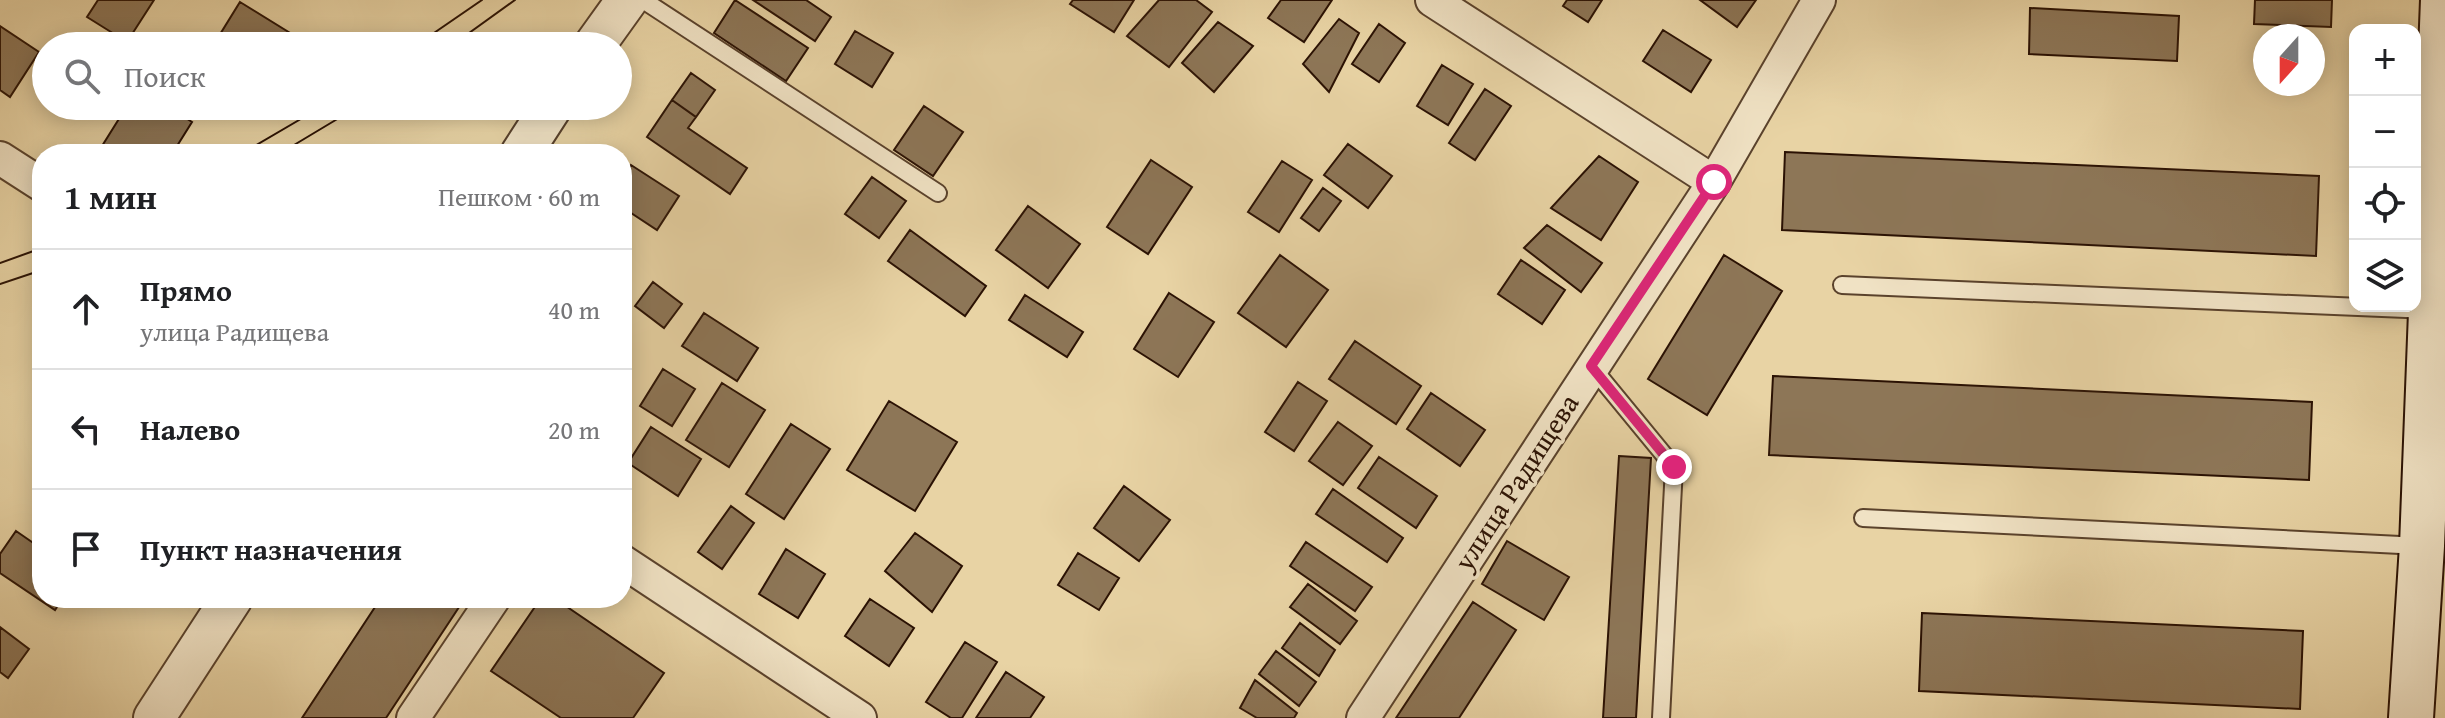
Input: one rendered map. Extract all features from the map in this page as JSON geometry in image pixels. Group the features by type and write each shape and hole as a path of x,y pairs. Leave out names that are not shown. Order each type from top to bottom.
{"main road":[{"path":"2411,718 2422,546 2443,0"}],"street":[{"path":"604,32 627,0"},
{"path":"1432,0 1714,182"},
{"name":"улица Радищева","path":"1363,718 1714,182 1819,0"},
{"path":"527,144 543,120"},
{"path":"0,158 32,179"},
{"path":"632,568 860,718"},
{"path":"154,718 226,608"},
{"path":"413,718 487,608"}],"lane":[{"path":"643,0 938,193"},
{"path":"1842,285 2432,311"},
{"path":"1591,366 1674,467 1661,718"},
{"path":"1863,518 2422,546"}],"building":[{"path":"98,0 154,0 133,32 111,32 87,17"},
{"path":"735,0 808,48 786,81 714,33"},
{"path":"753,0 806,0 831,17 815,41"},
{"path":"1073,0 1134,0 1114,32 1070,4"},
{"path":"1159,0 1196,0 1212,12 1169,67 1127,36"},
{"path":"1281,0 1332,0 1304,42 1268,18"},
{"path":"1567,0 1602,0 1588,22 1563,6"},
{"path":"1700,0 1756,0 1737,27"},
{"path":"2255,0 2332,0 2331,27 2325,27 2325,24 2254,24"},
{"path":"240,2 289,32 221,32"},
{"path":"2030,8 2179,16 2177,61 2029,54"},
{"path":"1339,19 1359,33 1329,92 1303,64"},
{"path":"1218,22 1253,46 1214,92 1182,63"},
{"path":"1379,24 1405,43 1379,82 1352,64"},
{"path":"0,26 32,47 32,63 10,97 0,90"},
{"path":"1663,30 1711,60 1691,92 1643,61"},
{"path":"855,31 893,53 872,87 835,64"},
{"path":"1442,65 1473,84 1448,125 1417,106"},
{"path":"691,73 715,90 696,117 672,100"},
{"path":"1485,89 1511,106 1475,160 1449,143"},
{"path":"672,100 696,117 688,128 747,168 730,194 647,137"},
{"path":"924,106 963,132 933,176 894,150"},
{"path":"118,120 192,122 178,144 103,144"},
{"path":"1348,144 1392,176 1368,208 1324,175"},
{"path":"1785,152 2319,176 2316,256 1782,230"},
{"path":"1599,156 1638,182 1601,240 1551,208"},
{"path":"1151,160 1192,187 1148,254 1107,227"},
{"path":"1282,161 1312,180 1279,232 1248,212"},
{"path":"632,166 679,196 657,230 632,214"},
{"path":"872,177 906,201 879,238 845,214"},
{"path":"1323,188 1341,201 1319,231 1301,218"},
{"path":"1028,206 1080,244 1048,288 996,250"},
{"path":"1547,225 1602,263 1581,292 1524,248"},
{"path":"910,230 986,286 965,316 888,261"},
{"path":"1280,255 1328,290 1286,347 1238,313"},
{"path":"1724,255 1782,291 1707,415 1648,379"},
{"path":"1521,260 1565,290 1542,324 1498,294"},
{"path":"653,282 682,304 664,328 635,306"},
{"path":"1169,293 1214,322 1178,377 1134,349"},
{"path":"1025,295 1083,332 1067,357 1009,320"},
{"path":"704,313 758,348 737,381 682,346"},
{"path":"1355,341 1421,386 1396,424 1329,379"},
{"path":"663,369 695,389 672,426 640,406"},
{"path":"1773,376 2312,402 2309,480 1769,455"},
{"path":"1298,382 1327,401 1294,451 1265,432"},
{"path":"722,383 765,410 729,467 686,440"},
{"path":"1431,393 1485,430 1460,466 1407,429"},
{"path":"889,401 957,442 915,511 847,470"},
{"path":"1338,422 1372,446 1343,485 1309,461"},
{"path":"791,424 830,449 784,519 746,494"},
{"path":"651,427 701,459 678,496 632,466 632,457"},
{"path":"1619,456 1651,458 1636,718 1603,718"},
{"path":"1379,457 1437,496 1416,528 1358,488"},
{"path":"1124,486 1170,520 1139,561 1094,528"},
{"path":"1333,489 1403,538 1387,562 1316,514"},
{"path":"731,506 754,523 722,569 698,552"},
{"path":"16,531 32,542 32,595 0,573 0,554"},
{"path":"915,533 962,566 932,612 885,571"},
{"path":"1507,541 1569,577 1544,620 1482,584"},
{"path":"1306,542 1372,587 1355,611 1290,566"},
{"path":"786,549 825,574 798,618 759,594"},
{"path":"1078,553 1119,578 1099,610 1058,585"},
{"path":"1308,584 1357,621 1340,644 1290,607"},
{"path":"870,599 914,628 889,666 845,636"},
{"path":"1473,602 1516,630 1459,718 1396,718"},
{"path":"374,608 458,608 386,718 302,718"},
{"path":"534,608 569,608 664,673 633,718 561,718 491,671"},
{"path":"1922,613 2303,631 2300,709 1919,691"},
{"path":"1300,623 1335,650 1319,676 1282,648"},
{"path":"0,627 29,649 8,678 0,672"},
{"path":"965,642 997,662 962,718 951,718 926,702"},
{"path":"1276,651 1316,682 1299,706 1259,674"},
{"path":"1006,672 1044,697 1030,718 976,718"},
{"path":"1255,680 1297,713 1294,718 1257,718 1240,708"}],"tram line":[{"path":"435,32 482,0"},
{"path":"470,32 515,0"},
{"path":"258,144 299,120"},
{"path":"296,144 336,120"},
{"path":"0,263 32,252"},
{"path":"0,284 32,273"}],"route":[{"path":"1674,467 1591,366 1714,182"}]}
